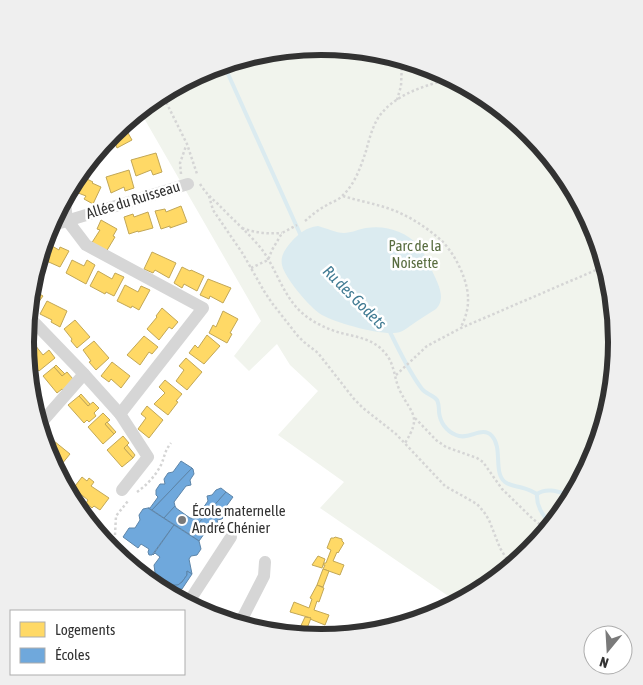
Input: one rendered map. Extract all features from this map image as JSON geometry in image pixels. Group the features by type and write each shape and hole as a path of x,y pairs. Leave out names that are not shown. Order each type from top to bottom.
{"street":[{"name":"Allée du Ruisseau","path":"60,223 185,185"},
{"path":"66,210 67,220 86,246 203,308 120,414"},
{"path":"34,322 120,414 148,457 122,490"},
{"path":"45,419 84,374"},
{"path":"191,599 231,537"},
{"path":"242,619 264,576 265,562"}],"path":[{"path":"396,100 401,86 402,67"},
{"path":"305,221 326,205 343,196 358,171 377,120 384,110 408,93 442,81"},
{"path":"165,101 187,144 202,187 240,228 255,241 268,260 289,299 303,314 313,321 339,332 370,340 379,346 391,363 401,392 414,418 436,440 446,447 483,462 502,489 543,526"},
{"path":"185,185 180,163 187,144"},
{"path":"209,196 213,210 272,303 297,335 318,353 363,408 406,443 445,486 477,504 484,512 507,560 496,572"},
{"path":"343,196 400,213 416,221 444,243 461,271 467,287 466,315 461,328"},
{"path":"240,228 257,232 282,233 297,225"},
{"path":"251,268 268,260 282,233"},
{"path":"396,375 427,346 461,328 599,269"},
{"path":"406,443 413,429 414,418"},
{"path":"476,581 484,580"}],"green space":[{"name":"Parc de la Noisette","path":"340,55 378,60 414,70 449,84 497,114 538,153 550,167 571,199 580,215 594,250 607,305 609,361 604,399 594,435 580,470 550,518 525,546 497,571 453,599 320,508 344,482 278,435 318,391 290,365 277,344 249,371 234,356 261,321 143,117 194,84 229,70 284,57"}],"water":[{"path":"318,226 344,233 381,227 395,230 408,236 419,246 426,257 439,285 441,298 439,305 436,309 404,330 393,333 383,333 338,322 317,312 293,285 284,270 282,258 284,252 295,238 306,229"}],"building: Logements":[{"path":"127,131 132,140 117,148 115,143"},
{"path":"156,153 162,172 153,175 151,170 136,176 131,160"},
{"path":"129,170 134,188 125,191 124,187 111,193 106,177"},
{"path":"85,178 101,187 93,204 84,199 86,196 76,192"},
{"path":"181,206 187,222 161,229 155,211 165,209 166,212"},
{"path":"148,212 153,228 129,234 124,217 133,214 134,217"},
{"path":"101,220 117,229 113,236 115,237 106,252 91,244 100,230 97,229"},
{"path":"51,245 59,250 60,247 69,251 60,267 46,261"},
{"path":"152,252 176,263 169,278 155,270 153,273 144,269"},
{"path":"72,260 84,266 87,260 95,265 86,284 66,273"},
{"path":"182,267 204,276 197,291 184,284 182,288 174,283"},
{"path":"98,271 112,279 115,273 124,277 114,296 106,292 105,294 90,286"},
{"path":"208,279 231,288 223,303 210,296 209,299 200,295"},
{"path":"125,285 138,292 141,286 150,290 139,310 117,301"},
{"path":"38,293 43,296 36,306"},
{"path":"47,301 67,311 60,327 51,322 52,320 40,314"},
{"path":"162,308 178,322 172,329 169,327 159,340 147,329"},
{"path":"223,311 238,319 227,343 209,333 213,325 216,327"},
{"path":"75,320 90,337 77,348 64,329"},
{"path":"207,335 220,346 204,364 189,353 195,345 198,348"},
{"path":"144,336 158,347 152,354 149,352 140,365 127,355"},
{"path":"94,341 109,358 96,370 89,362 91,361 83,350"},
{"path":"34,346 43,355 49,350 55,358 39,371 35,366"},
{"path":"186,358 202,372 187,390 176,381 184,370 179,366"},
{"path":"112,362 130,376 121,388 111,379 109,382 101,376"},
{"path":"56,365 65,374 62,376 54,367"},
{"path":"54,367 62,376 67,372 73,379 64,391 62,389 57,393 43,376"},
{"path":"165,380 182,394 168,415 154,404 165,393 159,387"},
{"path":"81,394 90,404 88,406 79,396"},
{"path":"79,396 88,406 93,402 99,408 94,413 96,416 89,422 87,420 84,423 68,405"},
{"path":"147,406 163,420 149,438 138,429 146,418 141,414"},
{"path":"103,413 110,420 105,424 114,434 103,444 88,427"},
{"path":"107,422 116,432 114,434 105,424"},
{"path":"123,436 129,443 124,448 133,458 122,467 107,450"},
{"path":"54,441 70,454 61,465 56,453 52,443"},
{"path":"127,445 135,455 133,458 124,448"},
{"path":"82,477 87,481 89,478 94,482 91,486 109,498 100,510 94,506 92,508 86,503 88,500 78,492 77,493 73,488"},
{"path":"331,538 342,539 344,543 333,561 344,565 340,575 323,569 325,565 323,565 326,563 331,550 327,548"},
{"path":"318,556 325,559 322,568 312,565"},
{"path":"323,569 329,571 323,587 317,585"},
{"path":"317,585 324,588 314,610 329,615 325,625 311,618 290,612 294,602 309,608 312,599 310,598"},
{"path":"305,617 311,618 306,630 299,630"}],"building: Écoles":[{"path":"181,461 192,468 152,510 148,508 158,497 156,490 160,484 165,484 164,479 168,473 173,472"},
{"path":"192,468 194,474 190,480 191,485 186,486 174,502 175,506 164,518 152,510"},
{"path":"221,488 226,492 189,534 164,518 175,506 190,518 196,518 208,501 207,496 212,495"},
{"path":"226,492 233,497 225,508 226,513 222,519 217,520 218,524 214,531 209,532 207,530 199,541 189,534"},
{"path":"148,508 174,525 152,555 149,555 149,549 141,544 138,548 123,537 129,528 135,528 140,520 139,515 143,509"},
{"path":"174,525 199,541 201,549 197,555 191,556 189,559 192,574 187,571 187,575 182,582 173,586 160,577 156,578 154,565 160,557 155,553 153,555"},
{"path":"187,571 192,574 182,589 175,590 158,579 160,577 169,585 178,585 187,575"}],"waterway":[{"name":"Ru des Godets","path":"227,71 301,236"},
{"name":"Ru des Godets","path":"387,329 417,382 424,391 437,400 441,419 446,429 461,436 480,432 488,433 492,436 497,447 501,478 509,484 537,494 539,506 548,521"},
{"path":"537,494 549,490 566,494"}],"place":[{"name":"École maternelle André Chénier","path":"182,520"}]}
